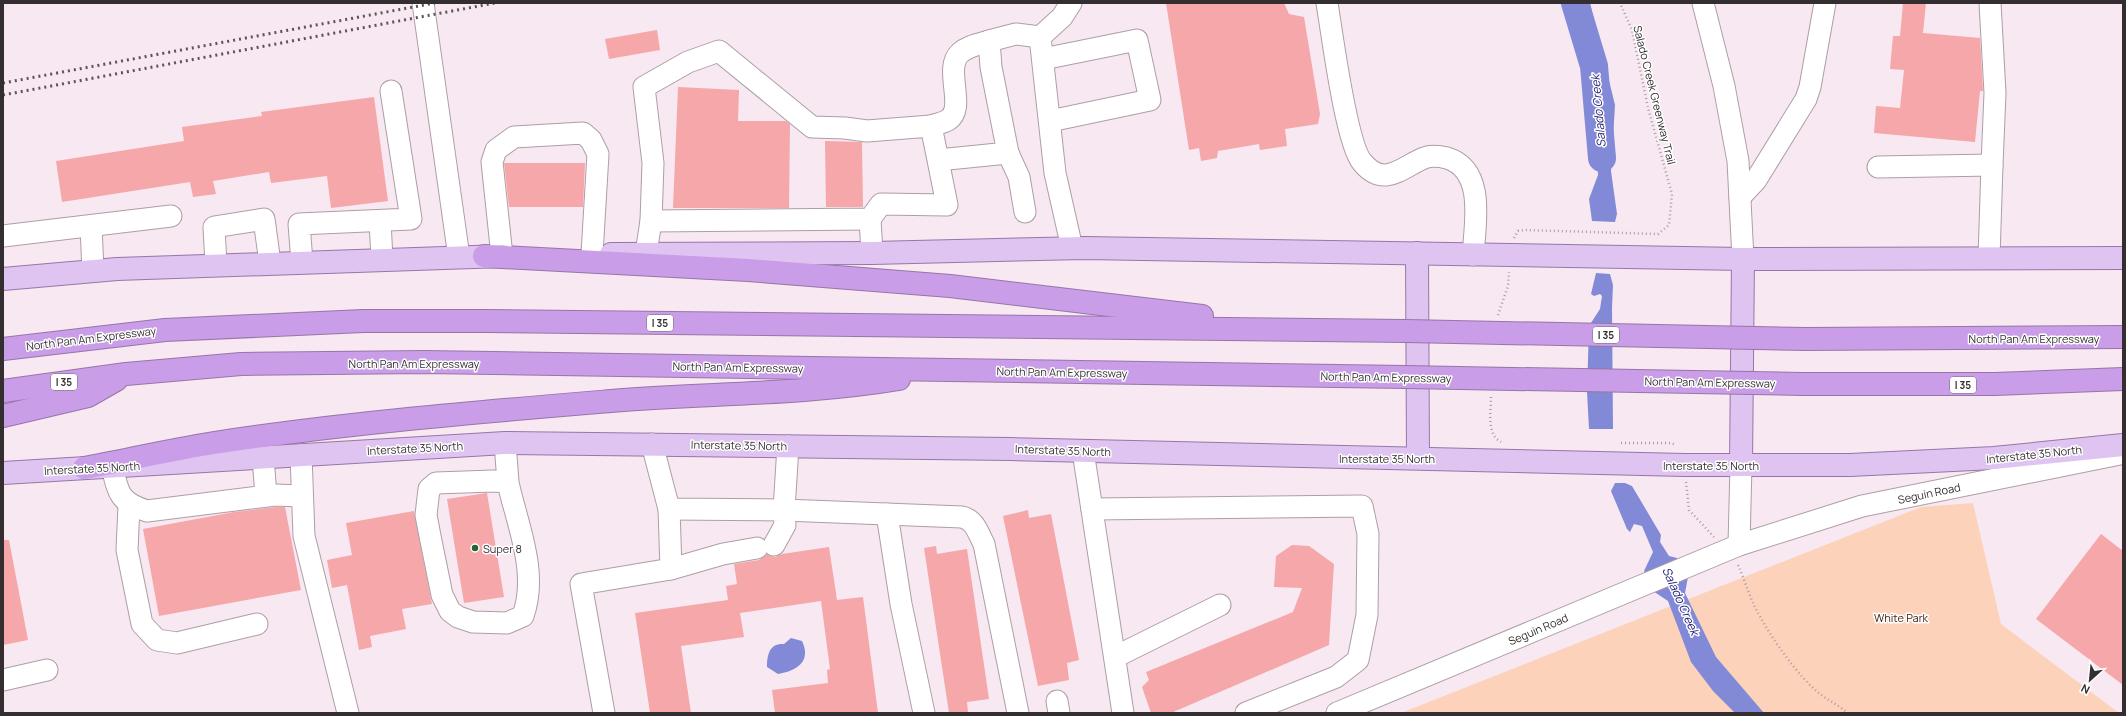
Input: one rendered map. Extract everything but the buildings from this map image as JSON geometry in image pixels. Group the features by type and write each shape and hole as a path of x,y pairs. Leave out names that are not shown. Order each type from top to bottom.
{"highway":[{"path":"493,256 748,270 950,286 1318,330"},
{"name":"North Pan Am Expressway","path":"3,349 165,330 363,322 509,321 1406,331 1806,339 2123,337"},
{"path":"2081,338 2123,331"},
{"name":"North Pan Am Expressway","path":"3,391 126,374 241,364 418,362 1803,384 1994,384 2123,379"},
{"path":"84,468 212,444 317,429 613,401 753,394 862,386 955,370"},
{"path":"3,416 88,396 126,374"}],"main road":[{"path":"3,279 93,271 382,259 646,253 872,253 1072,248 1743,260 2123,258"},
{"path":"1417,253 1418,458"},
{"path":"1741,465 1743,260"},
{"name":"Interstate 35 North","path":"3,473 506,442 1083,451 1323,458 1418,458 1741,465 1850,465 2120,453"}],"street":[{"path":"423,3 459,257"},
{"path":"646,253 651,220 653,163 644,87 688,62 719,52 812,127 845,128 867,131 931,126 949,120 955,110 953,73 954,63 960,53 970,47 1016,34 1040,36 1062,18 1071,3"},
{"path":"1327,3 1352,139 1361,162 1379,174 1390,175 1402,171 1423,158 1433,155 1454,160 1463,167 1470,175 1474,187 1473,255"},
{"path":"1703,3 1727,101 1738,160 1743,260"},
{"path":"1740,197 1756,180 1806,99 1810,87 1825,3"},
{"path":"1990,3 1995,93 1990,258"},
{"path":"1040,36 1055,173 1072,248"},
{"path":"1043,59 1137,40 1150,100 1050,121"},
{"path":"989,41 991,67 1008,153 1019,177 1025,212"},
{"path":"302,262 299,224 411,219 391,91"},
{"path":"872,253 870,219 881,204 947,205 931,126"},
{"path":"493,256 492,162 496,150 514,137 584,133 591,140 598,154 592,254"},
{"path":"938,160 1008,153"},
{"path":"1878,167 1992,165"},
{"path":"3,236 171,216"},
{"path":"216,265 214,227 264,219 270,263"},
{"path":"651,220 870,219"},
{"path":"380,221 382,259"},
{"path":"91,226 93,271"},
{"path":"506,442 508,482 526,555 529,576 529,600 523,616 507,623 473,622 458,617 450,612 442,595 426,516 429,489 436,483 493,481 508,482"},
{"path":"652,444 669,509 671,569"},
{"path":"604,713 581,584 671,569 723,554 766,546 785,525 784,510 788,446"},
{"path":"1083,451 1123,713"},
{"name":"Seguin Road","path":"1337,713 1704,560 1738,554 1862,506 2120,453"},
{"path":"301,455 304,536 348,713"},
{"path":"263,457 266,496"},
{"path":"1738,554 1741,465"},
{"path":"112,466 117,489 129,506 127,550 142,624 157,640 177,643 257,624"},
{"path":"129,506 147,511 266,496 302,496"},
{"path":"1092,509 1362,506 1368,534 1367,615 1358,660 1336,677 1246,713"},
{"path":"669,509 784,510 968,518 974,524 984,544 1018,713"},
{"path":"887,514 901,604 924,713"},
{"path":"1115,657 1220,605"},
{"path":"3,680 47,670"}],"path":[{"name":"Salado Creek Greenway Trail","path":"1620,3 1632,30 1648,108 1672,194 1668,225 1658,234"},
{"path":"1686,476 1689,510 1718,541"},
{"path":"1738,554 1755,606 1774,638 1798,671 1820,694 1840,705 1847,713"}],"green space":[{"name":"White Park","path":"1973,503 2001,624 2119,713 1401,713 1921,507"}],"water":[{"path":"1566,3 1590,3 1615,105 1611,171 1617,214 1615,222 1592,221 1589,199 1598,175 1596,131 1602,108"},
{"path":"1596,273 1610,274 1613,285 1613,429 1589,429 1587,392 1589,326 1600,309 1602,296 1600,294 1594,296 1591,294"},
{"path":"1615,483 1625,483 1632,486 1661,535 1660,542 1669,556 1677,558 1688,577 1685,593 1716,657 1764,713 1735,713 1713,691 1691,662 1668,601 1653,591 1644,571 1653,552 1642,526 1634,524 1630,532 1627,529 1611,491"},
{"path":"791,638 802,641 805,648 804,660 791,671 778,674 767,667 770,650 775,645 784,644"}],"waterway":[{"name":"Salado Creek","path":"1575,3 1594,66 1602,158"}],"railway":[{"path":"3,83 435,3"},
{"path":"3,95 495,3"}],"place":[{"name":"Super 8","path":"475,548"}]}
